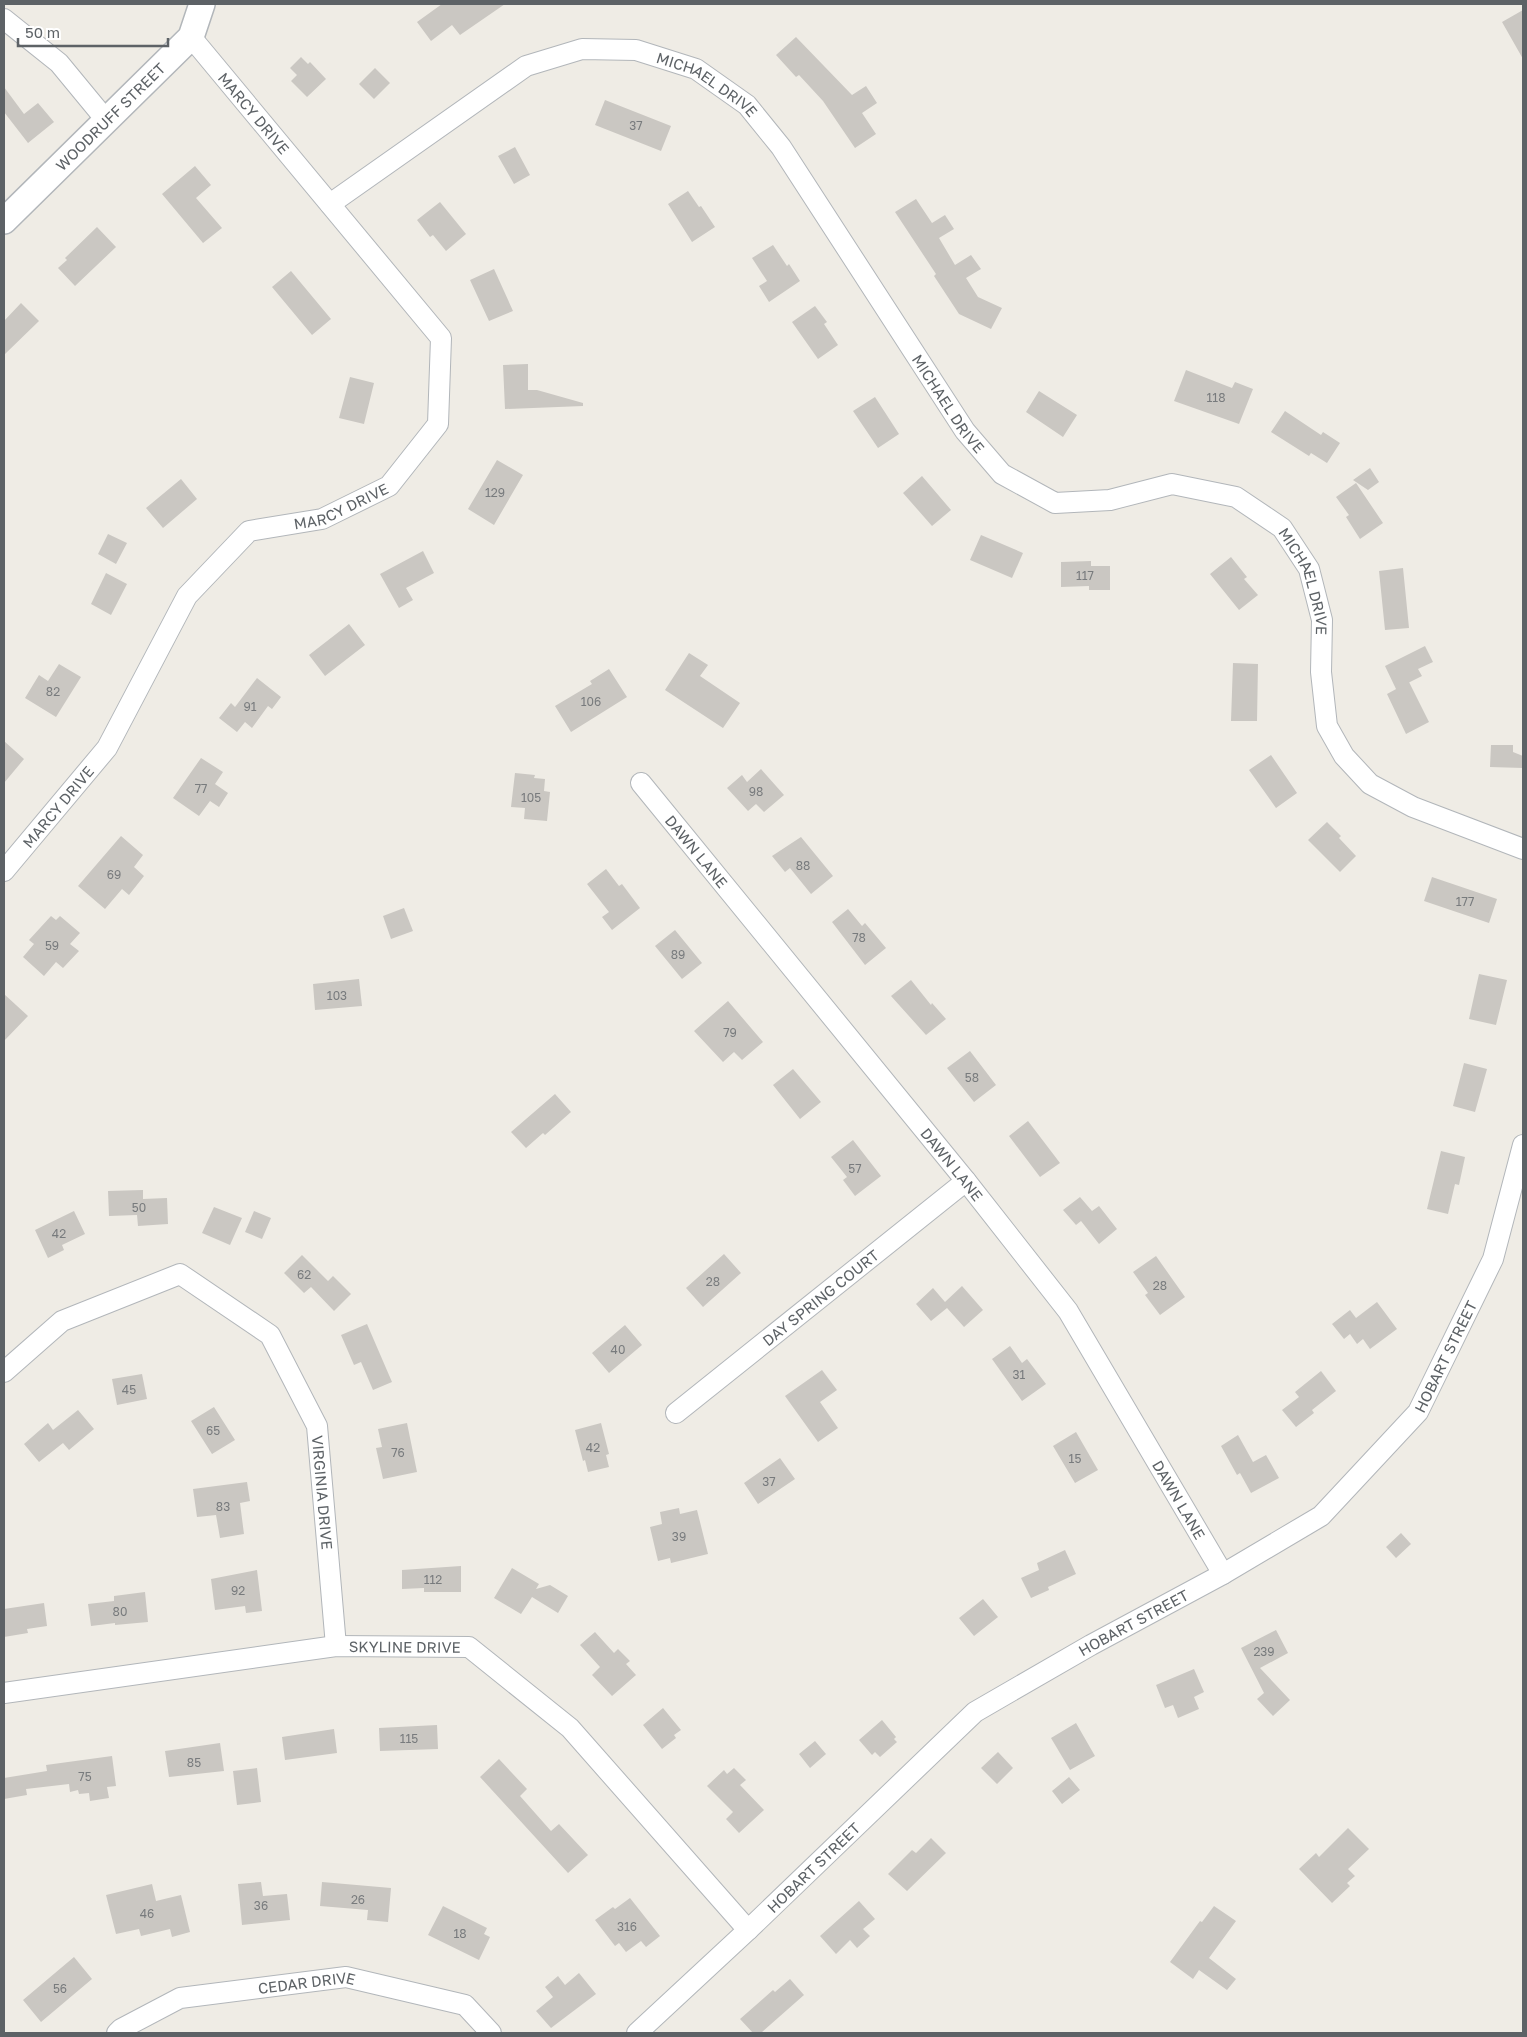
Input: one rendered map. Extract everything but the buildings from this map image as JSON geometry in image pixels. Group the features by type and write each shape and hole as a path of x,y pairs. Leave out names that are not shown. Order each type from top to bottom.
{"street":[{"name":"WOODRUFF STREET","path":"4,221 191,37 202,4"},
{"path":"4,19 59,63 106,120"},
{"name":"MARCY DRIVE","path":"4,871 107,748 187,596 249,530 322,519 389,486 438,424 441,338 191,37"},
{"name":"MICHAEL DRIVE","path":"330,204 526,66 582,49 591,49 636,50 696,69 747,105 781,147 964,431 1002,474 1055,503 1110,500 1172,484 1236,497 1282,528 1309,569 1322,620 1320,672 1327,726 1344,756 1370,784 1413,807 1523,849"},
{"name":"DAWN LANE","path":"641,783 966,1181 1068,1311 1223,1574"},
{"name":"HOBART STREET","path":"636,2033 748,1930 975,1712 1091,1645 1223,1574 1321,1516 1418,1412 1493,1258 1523,1145"},
{"name":"DAY SPRING COURT","path":"676,1413 966,1181"},
{"name":"VIRGINIA DRIVE","path":"4,1372 62,1321 180,1274 270,1335 316,1426 336,1646"},
{"name":"SKYLINE DRIVE","path":"4,1693 336,1646 469,1648 570,1728 748,1930"},
{"name":"CEDAR DRIVE","path":"117,2033 121,2029 180,1998 346,1977 465,2005 490,2033"}]}
